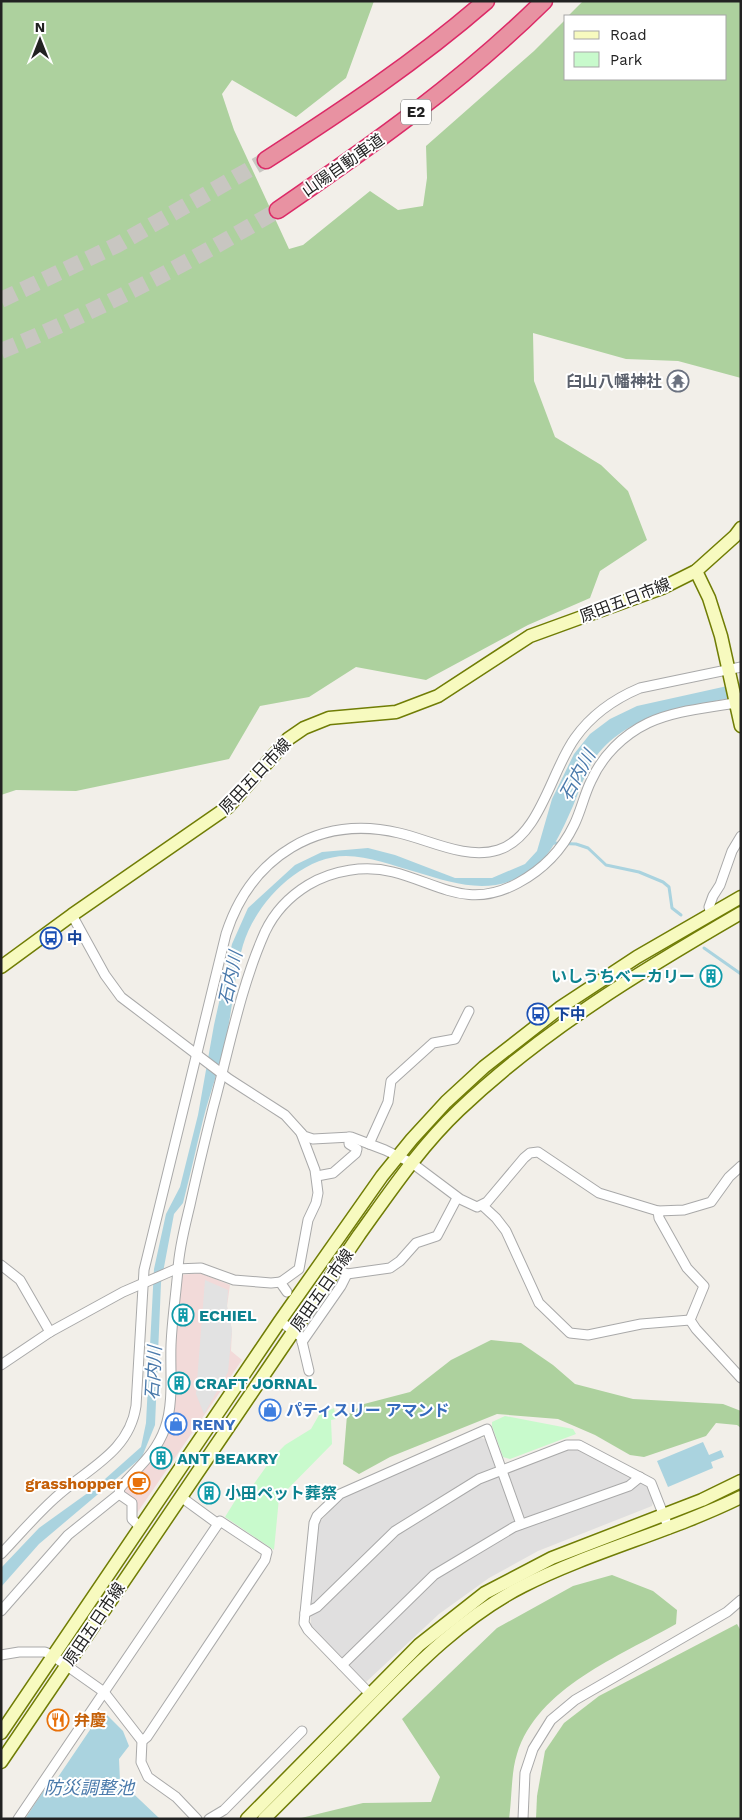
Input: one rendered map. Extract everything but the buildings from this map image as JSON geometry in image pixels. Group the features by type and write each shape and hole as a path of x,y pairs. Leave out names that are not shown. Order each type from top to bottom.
{"highway":[{"path":"266,160 392,75 452,31 486,1"},
{"name":"山陽自動車道","path":"278,210 413,114 511,33 544,1"}],"main road":[{"name":"原田五日市線","path":"1,967 72,915 228,807 288,739 304,728 329,718 396,712 438,696 530,636 662,588 696,571 735,536 741,528"},
{"path":"696,571 709,598 721,636 727,671 741,726"},
{"name":"原田五日市線","path":"1,1733 280,1321 398,1156 446,1102 484,1067 535,1027 636,957 741,897"},
{"name":"原田五日市線","path":"1,1762 294,1331 342,1271 395,1184 412,1163 457,1112 494,1079 570,1020 644,969 741,913"},
{"path":"246,1819 420,1644 485,1593 552,1558 664,1514 741,1481"},
{"path":"264,1819 407,1674 471,1619 523,1586 669,1529 741,1497"}],"street":[{"path":"1,1554 54,1498 118,1447 131,1428 136,1406 144,1283 197,1054 232,916 250,884 276,857 291,847 326,833 363,828 399,833 472,853 499,850 515,841 528,828 574,739 596,714 610,703 640,688 741,667"},
{"path":"1,1611 68,1535 119,1494 120,1488 146,1463 158,1446 167,1424 177,1269 198,1168 221,1073 244,993 266,931 283,906 306,886 333,874 363,868 393,872 434,888 461,894 489,893 516,884 546,863 567,838 596,772 621,741 640,728 662,718 736,701"},
{"path":"711,915 710,903 741,836"},
{"path":"72,915 105,975 121,997 221,1073 285,1115 300,1132 313,1139 349,1137 369,1144 412,1163 457,1198 471,1206 483,1206 506,1231 537,1300 570,1333 588,1335 641,1324 690,1320"},
{"path":"369,1144 388,1102 391,1081 433,1043 455,1039 469,1011"},
{"path":"1,1365 50,1332 144,1283 177,1269 202,1268 240,1282 280,1282 301,1266 301,1249 308,1220 318,1198 317,1176 300,1132"},
{"path":"317,1176 333,1173 356,1153 356,1149 350,1144 349,1137"},
{"path":"483,1206 530,1153 538,1152 600,1193 658,1210 684,1210 711,1202 741,1166"},
{"path":"302,1342 320,1316 342,1271 390,1268 400,1261 416,1243 433,1239 439,1232 457,1198"},
{"path":"658,1210 659,1218 686,1268 704,1286 690,1320"},
{"path":"1,1265 20,1280 50,1332"},
{"path":"280,1282 287,1292"},
{"path":"690,1320 741,1378"},
{"path":"280,1321 300,1336 308,1371"},
{"path":"370,1694 306,1627 305,1613 315,1521 337,1495 487,1429 521,1524"},
{"path":"305,1613 317,1607 393,1533 478,1480 571,1444 653,1485 669,1529"},
{"path":"342,1665 429,1579 521,1524 629,1486 640,1477"},
{"path":"119,1494 132,1504 132,1519 140,1527"},
{"path":"181,1497 218,1524"},
{"path":"18,1819 220,1521 267,1552 265,1560 147,1737 142,1741"},
{"path":"523,1819 525,1773 533,1749 551,1720 575,1700 727,1612 741,1600"},
{"path":"1,1656 19,1652 45,1652 104,1692 142,1741 142,1762 148,1777 176,1797 196,1819"},
{"path":"209,1819 224,1810 302,1731"}],"shaded area":[{"path":"200,1273 230,1285 227,1306 232,1330 231,1351 242,1360 135,1516 135,1502 122,1490 170,1425 176,1322 181,1275"},
{"path":"205,1280 228,1290 227,1306 232,1330 228,1372 204,1414 196,1394"},
{"path":"478,1437 488,1440 500,1474 568,1448 577,1448 651,1488 654,1499 652,1506 538,1551 489,1578 439,1614 366,1682 311,1627 310,1597 318,1524 345,1495"}],"green space":[{"path":"1,1 374,1 346,78 296,117 232,80 222,94 234,130 289,249 303,245 370,191 398,210 423,206 427,178 426,146 534,51 564,21 564,80 727,80 727,15 569,15 583,1 741,1 741,378 678,361 626,359 533,333 534,381 555,437 601,465 628,491 647,540 600,571 590,598 528,625 426,680 356,667 309,697 260,706 229,759 76,791 16,790 1,795"},
{"path":"491,1340 521,1343 553,1365 575,1384 633,1399 723,1404 741,1411 741,1428 737,1425 716,1423 706,1436 644,1457 630,1455 595,1435 558,1419 497,1414 390,1457 359,1474 343,1464 347,1415 364,1404 410,1392 451,1360"},
{"path":"334,1408 336,1419 331,1420 332,1444 279,1498 274,1550 225,1517 238,1496 240,1498 251,1488 273,1457 285,1445 311,1429 319,1415"},
{"path":"505,1416 573,1429 576,1434 510,1459 503,1457 492,1426 492,1422"},
{"path":"612,1575 653,1591 677,1610 676,1624 583,1676 561,1692 542,1710 527,1731 517,1754 509,1819 297,1819 363,1803 431,1802 440,1777 402,1719 497,1628 573,1586"},
{"path":"737,1624 741,1631 741,1819 536,1819 537,1796 545,1751 564,1723 599,1696"}],"water":[{"name":"石内川","path":"741,683 741,696 680,708 660,714 640,722 623,732 607,745 590,766 565,824 551,849 539,864 517,878 488,886 474,886 446,881 372,859 346,856 329,858 312,864 296,873 269,899 249,929 243,945 224,1048 203,1120 183,1203 174,1214 161,1283 155,1425 142,1457 39,1544 1,1587 1,1568 39,1528 96,1487 141,1447 146,1423 154,1269 166,1214 180,1187 198,1115 214,1025 232,944 248,908 295,865 322,852 368,848 395,855 455,878 492,878 525,864 537,851 552,799 574,754 590,734 610,719 637,706"},
{"path":"703,1442 709,1455 721,1450 724,1457 711,1462 713,1468 668,1487 657,1461"},
{"name":"防災調整池","path":"107,1715 123,1731 129,1746 119,1759 120,1781 160,1819 25,1819 46,1787 50,1789 98,1718 103,1719"}],"waterway":[{"path":"552,843 576,844 588,848 606,865 639,872 663,882 669,887 672,908 681,915"},
{"path":"704,948 741,974"}],"tunnel":[{"path":"1,300 117,245 266,160"},
{"path":"1,351 108,303 210,249 278,210"},
{"path":"291,1295 319,1316"}],"place":[{"name":"臼山八幡神社","path":"678,381"},
{"name":"中","path":"51,938"},
{"name":"いしうちベーカリー","path":"711,976"},
{"name":"下中","path":"538,1014"},
{"name":"ECHIEL","path":"183,1315"},
{"name":"CRAFT JORNAL","path":"179,1383"},
{"name":"パティスリー アマンド","path":"270,1410"},
{"name":"RENY","path":"176,1424"},
{"name":"ANT BEAKRY","path":"161,1458"},
{"name":"grasshopper","path":"139,1483"},
{"name":"小田ペット葬祭","path":"209,1493"},
{"name":"弁慶","path":"58,1720"}]}
